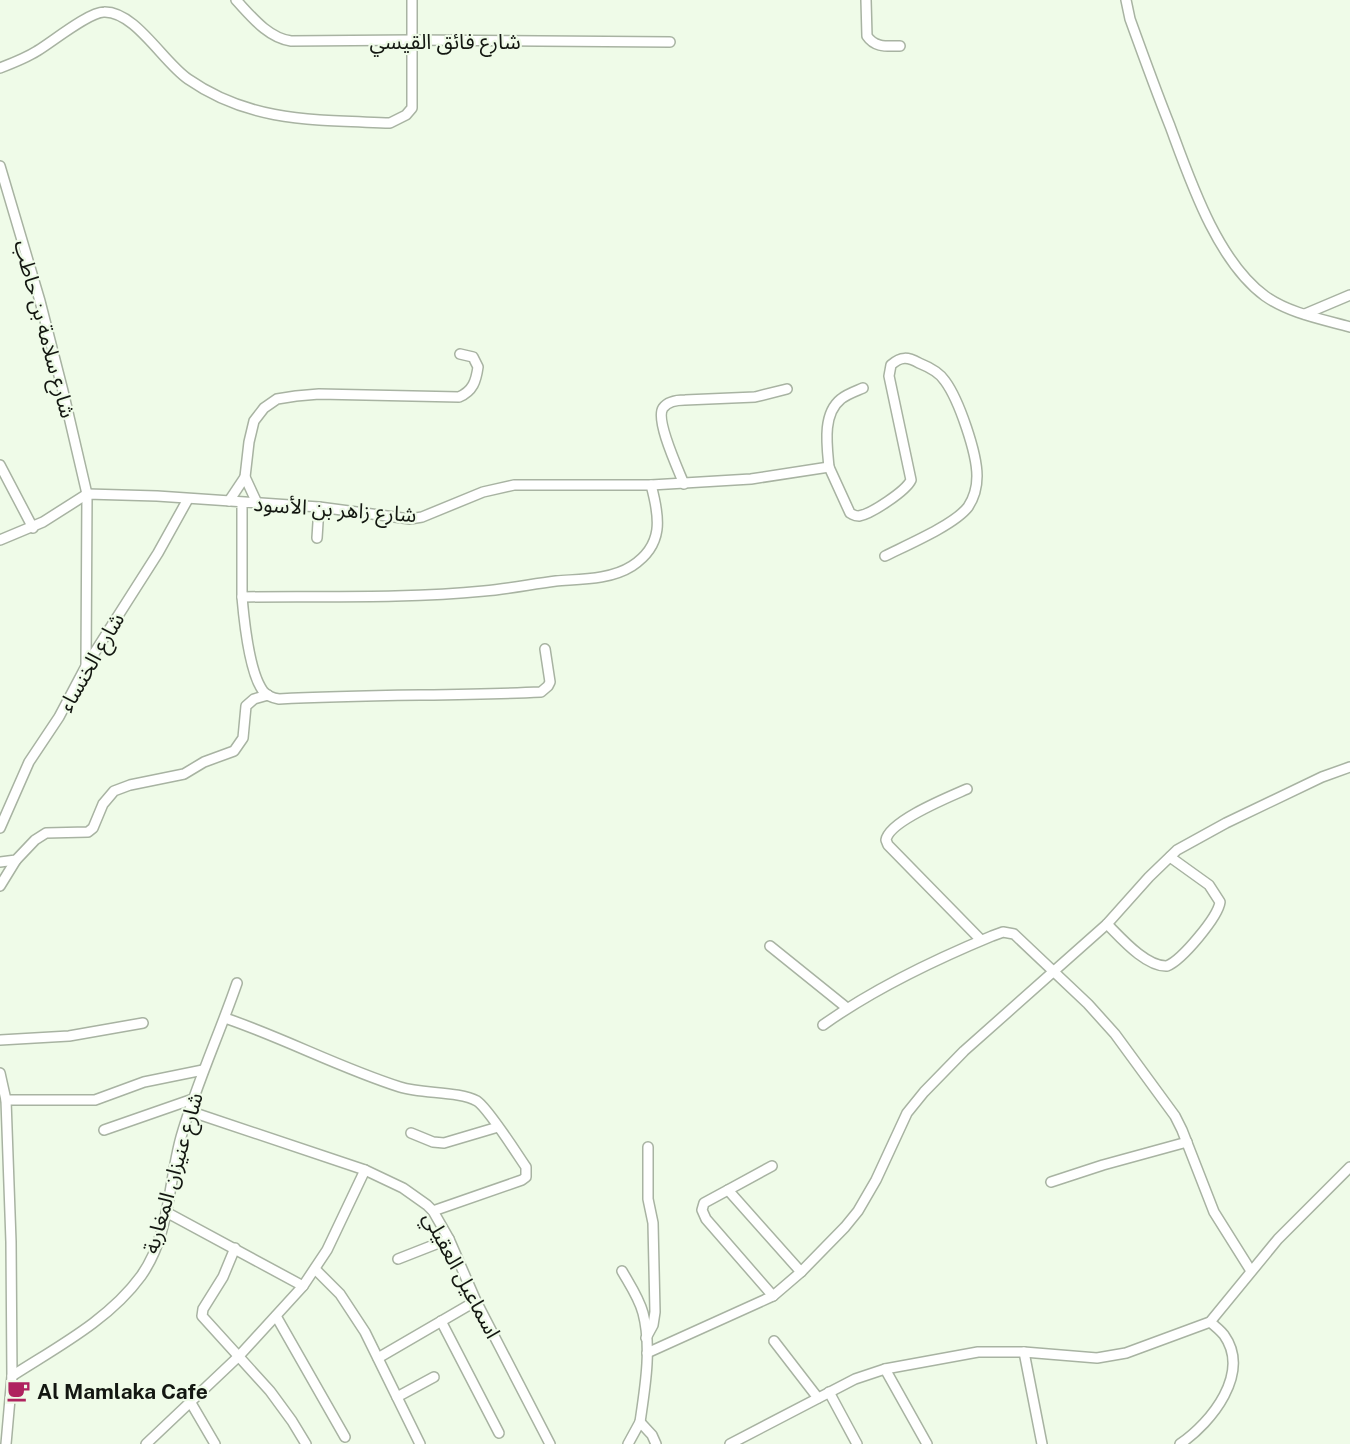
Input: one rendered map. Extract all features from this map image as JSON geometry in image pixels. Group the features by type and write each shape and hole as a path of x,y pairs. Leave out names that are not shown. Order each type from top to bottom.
{"street":[{"name":"شارع فائق القيسي","path":"236,0 263,28 284,40 670,42"},
{"path":"0,68 37,51 93,15 108,12 124,18 135,27 186,78 208,92 234,104 276,116 390,123 406,116 412,108 412,0"},
{"path":"866,0 869,40 879,45 900,46"},
{"path":"1126,0 1140,48 1201,206 1225,249 1263,295 1281,306 1350,327"},
{"name":"شارع سلامة بن حاطب","path":"0,166 43,312 87,494 86,666"},
{"path":"1305,314 1350,295"},
{"path":"229,501 245,477 254,421 270,403 296,396 318,394 459,397 470,392 478,367 473,357 460,354"},
{"path":"863,388 840,400 831,414 826,443 829,467 847,509 854,515 868,512 903,491 910,483 911,477 889,376 891,365 901,358 907,357 927,366 945,380 959,408 977,468 975,490 966,509 954,519 885,556"},
{"path":"684,484 662,421 663,409 666,405 685,400 764,396 787,389"},
{"path":"0,465 33,528"},
{"name":"شارع زاهر بن الأسود","path":"87,494 112,493 319,507 417,518 483,492 514,485 684,484 751,479 829,467"},
{"path":"245,477 257,503"},
{"path":"242,597 413,596 484,591 608,575 631,567 650,548 659,527 657,506 651,485"},
{"path":"0,540 33,528 87,494"},
{"name":"شارع الخنساء","path":"0,828 29,762 64,710 86,666 158,553 188,499"},
{"path":"242,502 244,621 251,657 260,686 268,695 279,699 394,694 475,695 541,692 550,682 545,649"},
{"path":"317,538 319,507"},
{"path":"0,886 16,860 35,840 46,833 53,831 82,833 93,828 103,804 114,791 130,785 184,774 204,762 234,751 243,738 245,709 248,704 254,699 268,695"},
{"path":"647,1353 773,1296 801,1272 858,1211 876,1180 899,1128 914,1103 964,1051 1107,924 1170,857 1194,840 1226,823 1322,777 1350,767"},
{"path":"967,789 903,822 889,832 886,840 888,845 981,940"},
{"path":"1107,924 1154,963 1167,966 1177,961 1215,915 1220,902 1209,885 1170,857"},
{"path":"0,862 16,860"},
{"path":"823,1025 874,992 981,940 1003,932 1010,932 1021,939 1088,1004 1121,1042 1175,1116 1214,1212 1251,1271"},
{"path":"770,946 847,1008"},
{"name":"شارع عنيزان المغاربة","path":"12,1376 94,1322 127,1292 141,1276 152,1257 162,1230 171,1181 189,1111 237,984"},
{"path":"225,1018 267,1033 336,1065 404,1089 476,1100 485,1109 526,1167 526,1177 433,1211"},
{"path":"0,1040 69,1036 143,1023"},
{"path":"6,1100 95,1100 144,1082 203,1070"},
{"path":"0,1073 6,1100 11,1242 12,1376 6,1444"},
{"path":"104,1130 193,1099"},
{"name":"اسماعيل العقيلي","path":"189,1111 365,1170 403,1188 433,1211 449,1239 476,1301 550,1444"},
{"path":"411,1133 428,1141 444,1143 498,1127"},
{"path":"1051,1182 1186,1142"},
{"path":"646,1338 653,1325 655,1312 653,1223 648,1192 648,1147"},
{"path":"772,1166 704,1203 702,1207 703,1215 773,1296"},
{"path":"730,1444 855,1378 885,1369 978,1352 1024,1352 1097,1358 1126,1353 1210,1322 1287,1229 1350,1167"},
{"path":"146,1444 239,1356 303,1286 327,1250 365,1170"},
{"path":"728,1190 801,1272"},
{"path":"166,1212 303,1286"},
{"path":"398,1259 449,1239"},
{"path":"235,1248 223,1277 202,1312 204,1320 282,1406 306,1444"},
{"path":"315,1269 344,1300 365,1332 420,1444"},
{"path":"622,1271 640,1303 645,1319 647,1353 640,1422 628,1444"},
{"path":"378,1358 476,1301"},
{"path":"276,1316 345,1437"},
{"path":"441,1321 500,1433"},
{"path":"1180,1444 1204,1422 1219,1404 1228,1388 1233,1371 1231,1350 1223,1334 1210,1322"},
{"path":"774,1341 818,1398"},
{"path":"1024,1352 1042,1444"},
{"path":"885,1369 927,1444"},
{"path":"398,1397 434,1377"},
{"path":"829,1392 857,1444"},
{"path":"191,1402 215,1444"},
{"path":"640,1422 652,1435 656,1444"}],"place":[{"name":"Al Mamlaka Cafe","path":"19,1391"}]}
